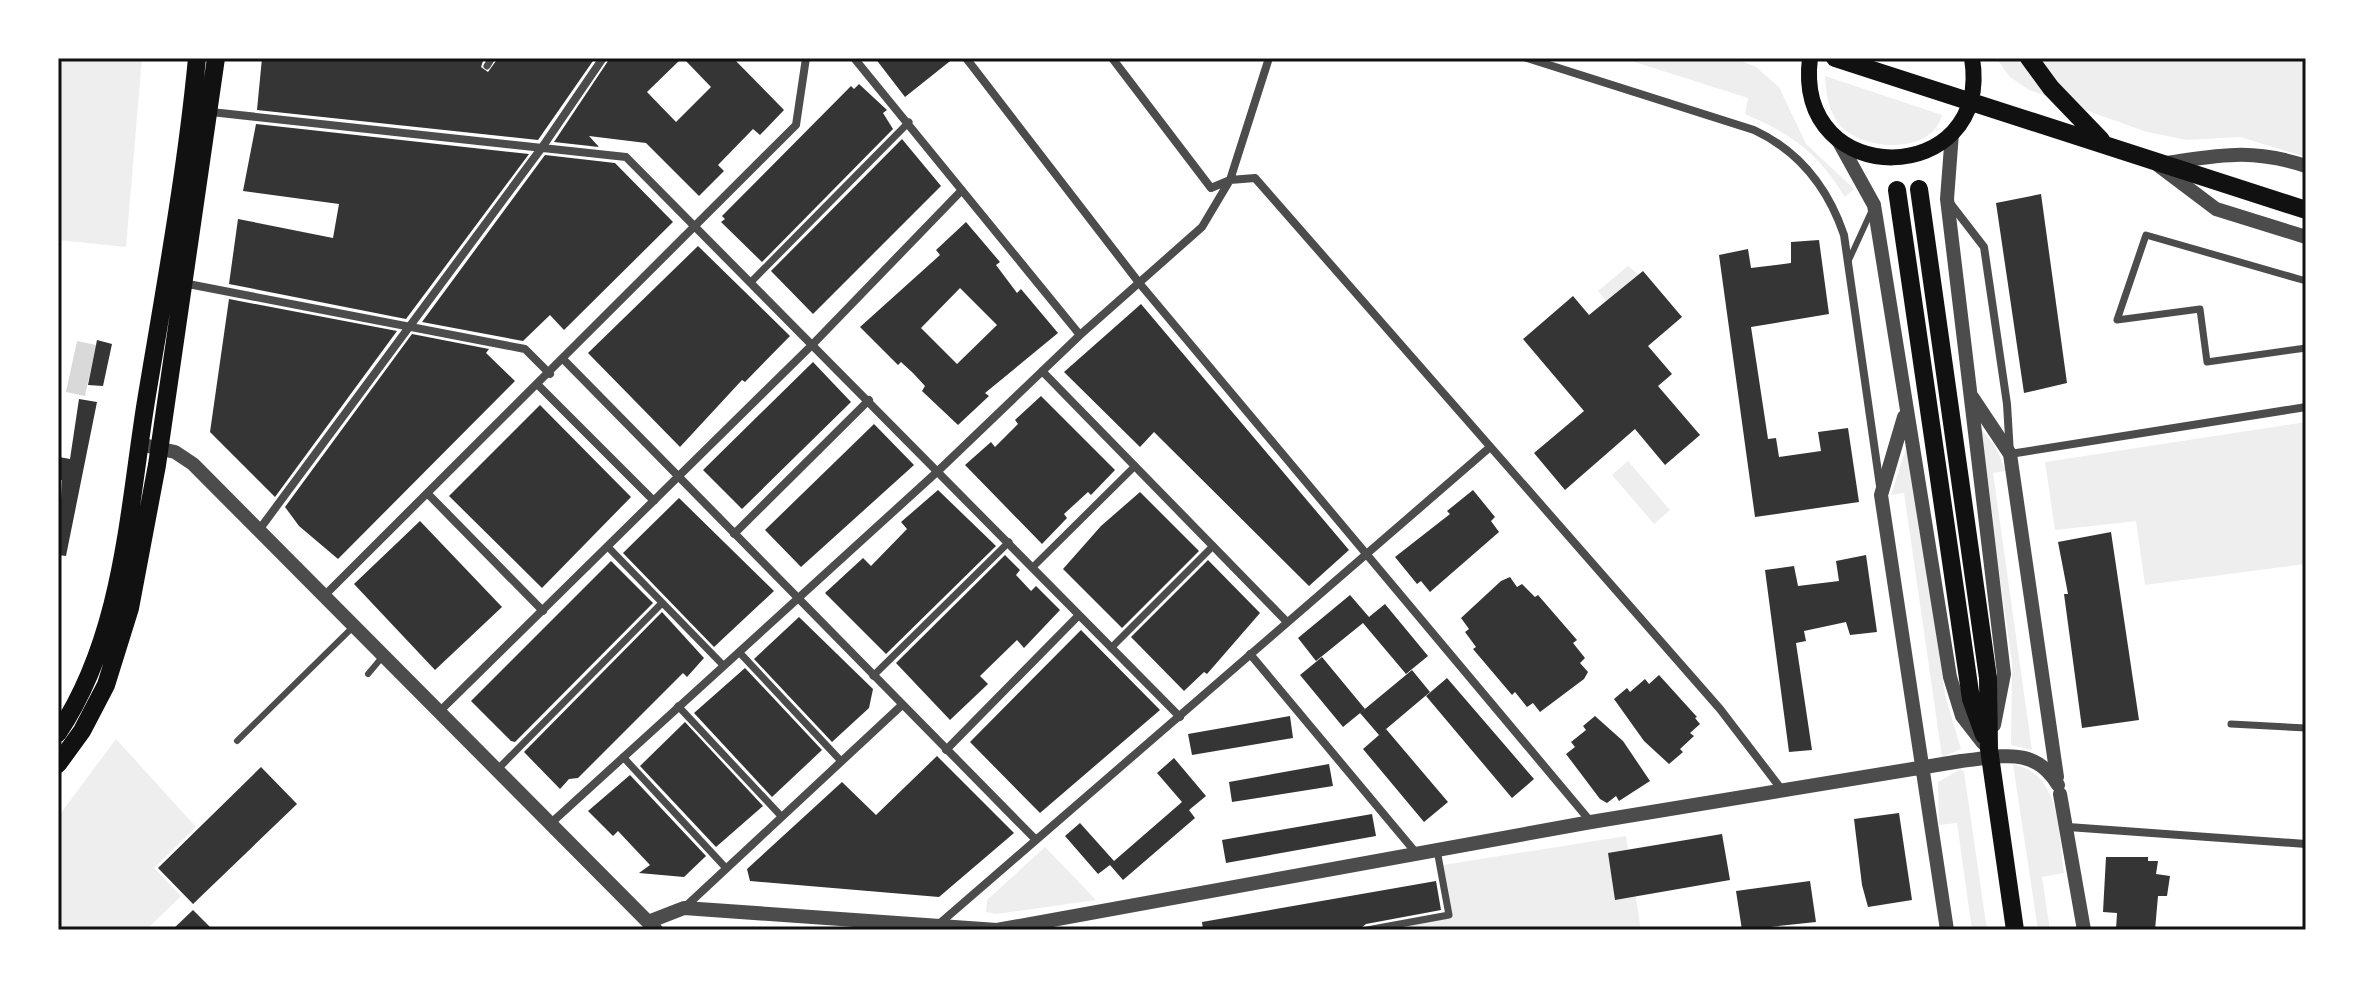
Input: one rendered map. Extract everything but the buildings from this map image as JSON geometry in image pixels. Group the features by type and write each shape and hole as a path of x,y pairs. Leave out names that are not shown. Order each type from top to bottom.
{"main road":[{"path":"58,733 89,677 105,634 122,563 181,185 197,58"},
{"path":"58,764 92,712 117,659 137,577 211,112 216,58"},
{"path":"1810,58 1811,99 1822,122 1838,140 1860,153 1896,159 1932,149 1952,133 1971,102 1975,76 1972,58"},
{"path":"1835,58 2306,210"},
{"path":"2029,58 2051,88 2103,142"},
{"path":"1919,189 1988,678 1989,754 2015,930"},
{"path":"1897,190 1971,699 1989,754"}],"street":[{"path":"487,66 492,58"},
{"path":"259,530 543,146 603,58"},
{"path":"324,596 429,495 796,125 806,58"},
{"path":"854,58 1080,335"},
{"path":"966,58 1140,284 1591,822"},
{"path":"1112,58 1211,188 1230,180 1255,178 1720,709 1782,790"},
{"path":"550,824 938,471 1080,335 1202,227 1230,180 1269,58"},
{"path":"1527,58 1754,130 1780,143 1811,173 1834,207 1849,261 1947,930"},
{"path":"211,112 626,157 1180,717"},
{"path":"752,281 909,122"},
{"path":"1952,133 1947,199 2004,674 1989,754"},
{"path":"1838,140 1874,205 1950,677 1962,716 1989,754"},
{"path":"2158,161 2241,152 2279,157 2306,166"},
{"path":"2158,161 2216,209 2306,237"},
{"path":"440,711 813,344 962,190"},
{"path":"1947,199 1984,247 2007,404 2010,454 2059,789 2084,930"},
{"path":"2306,281 2146,235 2117,320 2200,309 2207,362 2306,348"},
{"path":"183,283 525,349 550,374"},
{"path":"564,360 1036,840"},
{"path":"1042,371 1287,622"},
{"path":"538,385 654,501"},
{"path":"1969,394 2010,454"},
{"path":"1881,495 1902,432 1905,397"},
{"path":"734,534 869,400"},
{"path":"2010,454 2306,407"},
{"path":"139,444 159,447 193,464 652,926 684,908 902,705"},
{"path":"939,924 1489,448"},
{"path":"1033,567 1135,466"},
{"path":"429,495 543,611"},
{"path":"873,676 1009,542"},
{"path":"1111,648 1213,546"},
{"path":"608,547 723,665"},
{"path":"497,769 662,603"},
{"path":"946,750 1079,615"},
{"path":"739,652 841,761"},
{"path":"1250,654 1417,854"},
{"path":"678,706 781,816"},
{"path":"2231,724 2306,728"},
{"path":"684,908 786,918 939,924 997,930 1591,822 1925,768 1989,754 2030,758 2048,767 2059,789"},
{"path":"623,757 725,867"},
{"path":"2068,827 2306,844"},
{"path":"1367,930 1449,915 1437,850"}],"lane":[{"path":"1849,261 1874,205"},
{"path":"237,741 354,626"},
{"path":"368,674 384,655"}],"shaded area":[{"path":"58,58 142,58 126,247 58,240"},
{"path":"1622,58 1734,58 1756,67 1779,87 1806,144 1854,189 1845,197 1825,168 1802,146 1777,129 1745,114 1748,98"},
{"path":"1996,58 2306,58 2306,157 2240,137 2187,140 2147,132 2029,90 2010,77"},
{"path":"1825,76 1942,115 1936,128 1925,138 1911,143 1879,144 1863,140 1849,133 1835,119 1828,101"},
{"path":"1628,266 1639,275 1607,302 1598,291"},
{"path":"77,341 96,345 85,396 66,392"},
{"path":"2306,422 2306,564 2145,585 2136,521 2055,530 2045,462"},
{"path":"1978,426 1994,444 2006,471 1993,473 2032,750 2011,745 2012,662"},
{"path":"1906,449 1910,455 1945,695 1961,749 1942,757 1904,493 1891,495"},
{"path":"1628,461 1670,510 1654,524 1612,475"},
{"path":"116,739 196,827 154,868 181,896 146,930 58,930 58,817"},
{"path":"2013,764 2029,770 2041,780 2055,808 2064,873 2042,877 2050,930 2038,930"},
{"path":"1961,769 1964,772 1987,930 1972,930 1957,823 1939,825 1938,782"},
{"path":"1626,836 1641,930 1380,930 1452,917 1443,865"},
{"path":"1045,847 1096,900 996,914 986,912 987,900"}]}
